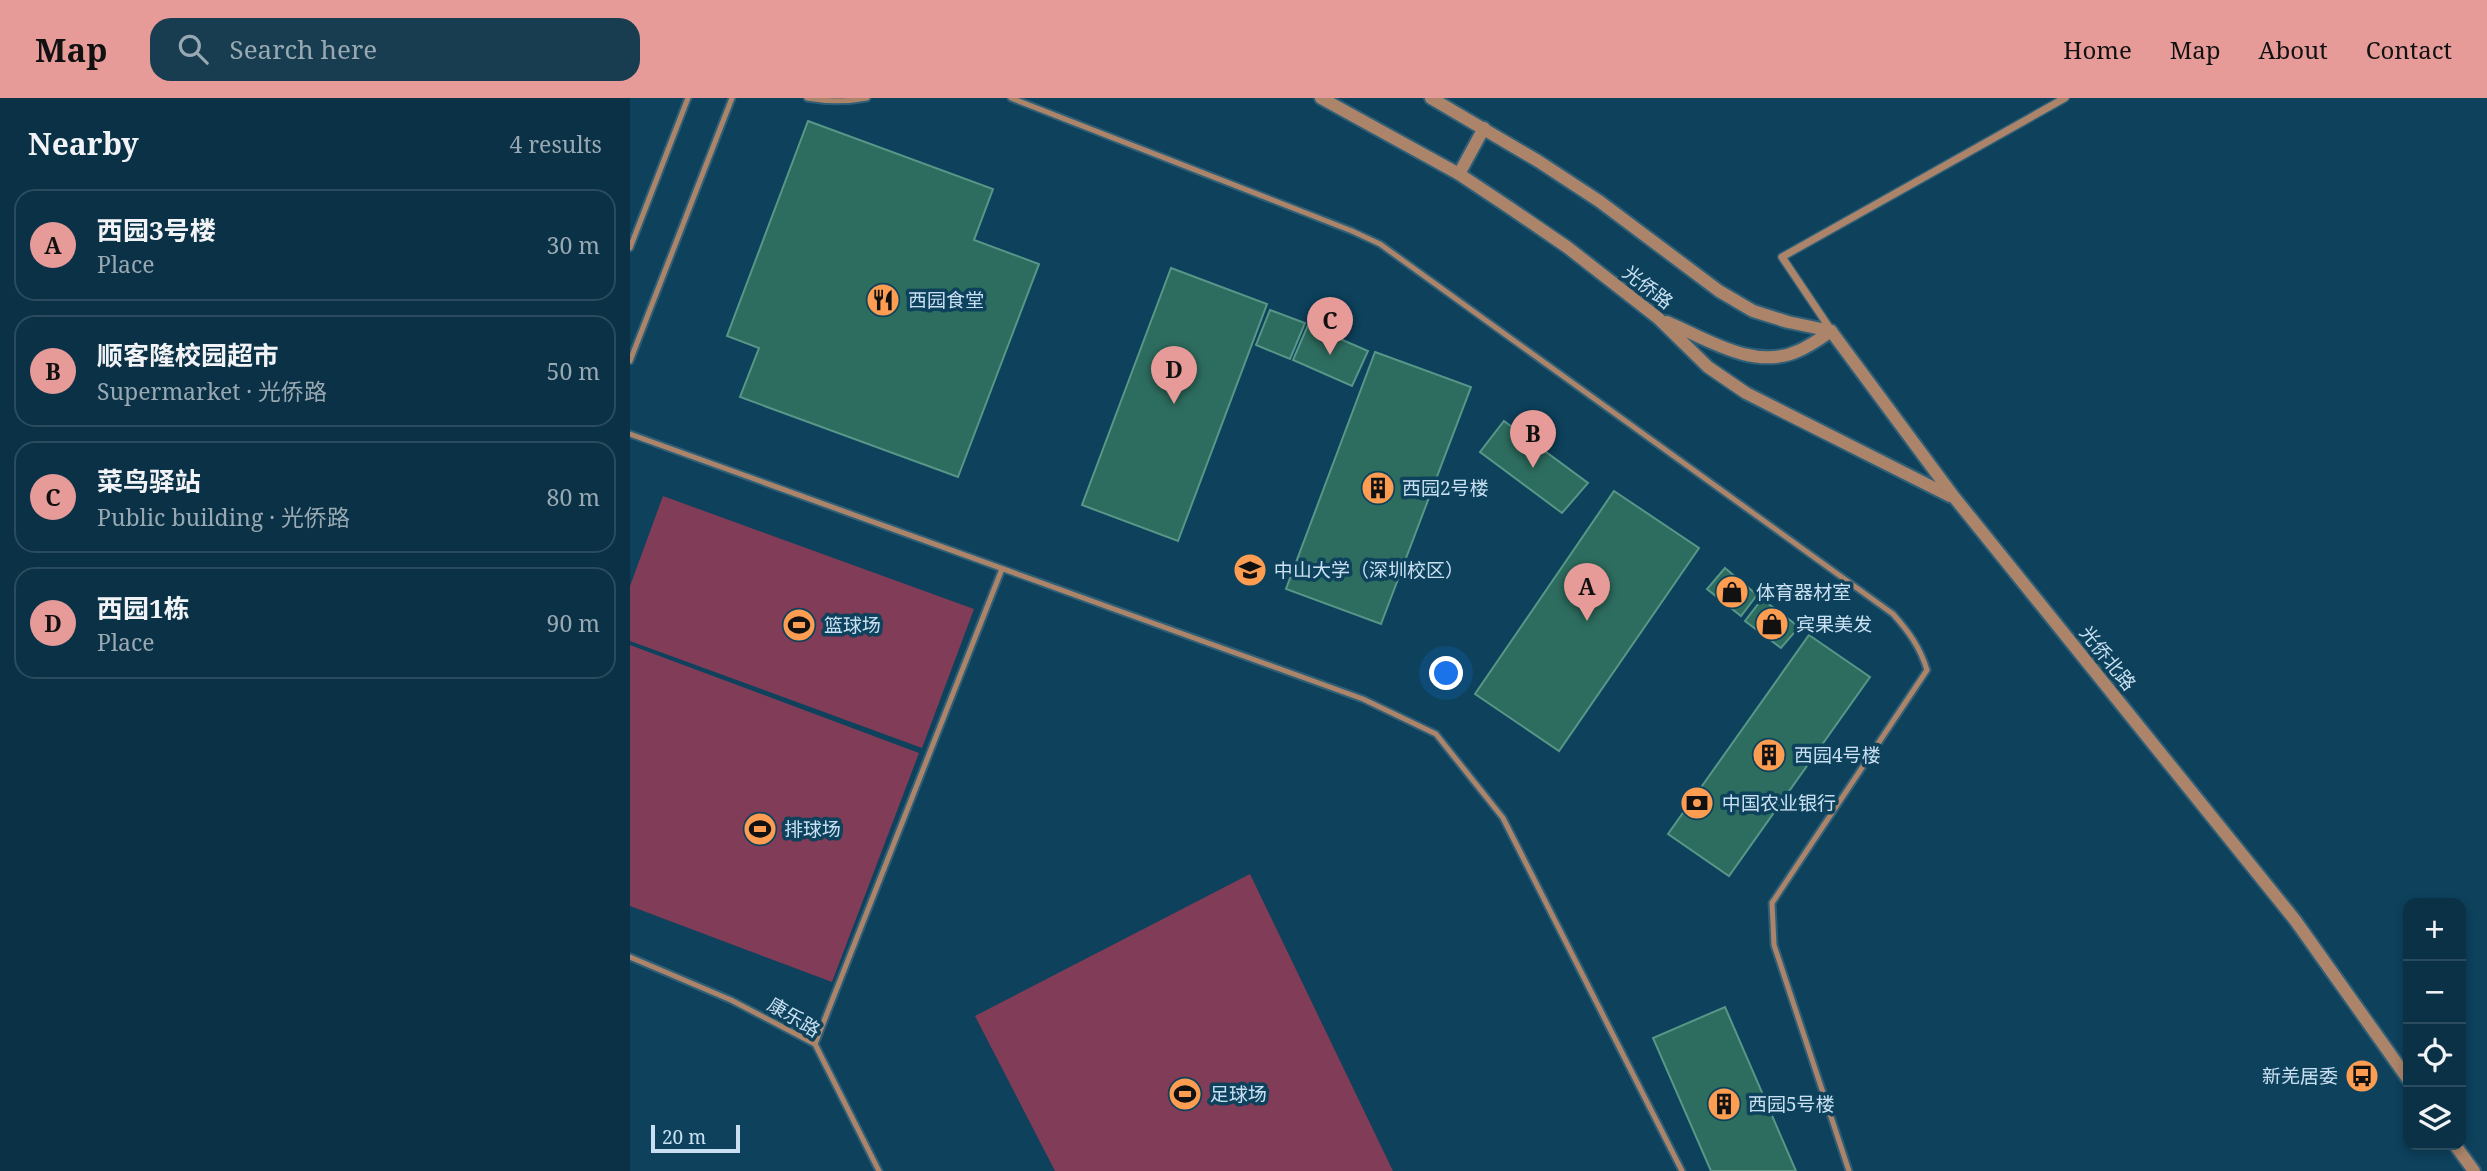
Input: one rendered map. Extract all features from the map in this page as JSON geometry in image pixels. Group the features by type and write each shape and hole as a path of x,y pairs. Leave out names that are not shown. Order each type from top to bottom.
{"street":[{"name":"光侨路","path":"1321,98 1459,174 1567,247 1658,318 1708,367 1746,393 1954,497"},
{"name":"光侨路","path":"1431,98 1484,128 1599,201 1719,291 1753,311 1831,331"},
{"name":"光侨北路","path":"2065,98 1782,257 1831,331 1954,497 2295,920 2403,1072"},
{"path":"1459,174 1484,128"},
{"path":"1658,318 1755,358 1775,358 1798,351 1831,331"},
{"path":"2459,1150 2474,1171"}],"lane":[{"path":"630,248 688,98"},
{"path":"630,361 732,98"},
{"path":"807,98 828,102 867,98"},
{"path":"1011,98 1352,230 1380,244 1893,614 1914,638 1927,670 1772,903 1774,945 1849,1171"},
{"path":"630,434 1363,699 1436,734 1503,818 1682,1171"},
{"path":"816,1044 1002,569"},
{"name":"康乐路","path":"630,957 731,1000 816,1044 879,1171"}],"shaded area":[{"name":"篮球场","path":"663,496 974,609 922,748 630,641 630,586"},
{"name":"排球场","path":"630,645 919,753 832,982 630,906"},
{"name":"足球场","path":"1250,874 1393,1171 1055,1171 975,1016"}],"building":[{"name":"西园食堂","path":"808,121 993,189 974,240 1039,264 958,477 740,397 759,348 727,336"},
{"path":"1171,268 1267,304 1178,541 1082,505"},
{"path":"1270,310 1305,323 1290,359 1256,345"},
{"path":"1308,325 1368,351 1352,386 1293,360"},
{"name":"西园2号楼","path":"1375,352 1471,387 1381,624 1286,589"},
{"path":"1504,421 1588,483 1562,513 1480,452"},
{"path":"1614,491 1699,548 1559,751 1475,694"},
{"name":"体育器材室","path":"1725,568 1757,595 1741,616 1707,589"},
{"name":"宾果美发","path":"1762,599 1799,627 1781,648 1745,621"},
{"name":"西园4号楼","path":"1809,635 1870,677 1729,876 1668,834"},
{"name":"西园5号楼","path":"1725,1007 1796,1171 1711,1171 1653,1038"}],"place":[{"name":"西园食堂","path":"883,300"},
{"name":"菜鸟驿站","path":"1330,355"},
{"name":"西园1栋","path":"1174,404"},
{"name":"顺客隆校园超市","path":"1533,468"},
{"name":"西园2号楼","path":"1378,488"},
{"name":"中山大学（深圳校区）","path":"1250,570"},
{"name":"体育器材室","path":"1732,592"},
{"name":"西园3号楼","path":"1587,621"},
{"name":"宾果美发","path":"1772,624"},
{"name":"篮球场","path":"799,625"},
{"name":"西园4号楼","path":"1769,755"},
{"name":"中国农业银行","path":"1697,803"},
{"name":"排球场","path":"760,829"},
{"name":"新羌居委","path":"2362,1076"},
{"name":"足球场","path":"1185,1094"},
{"name":"西园5号楼","path":"1724,1104"}]}
